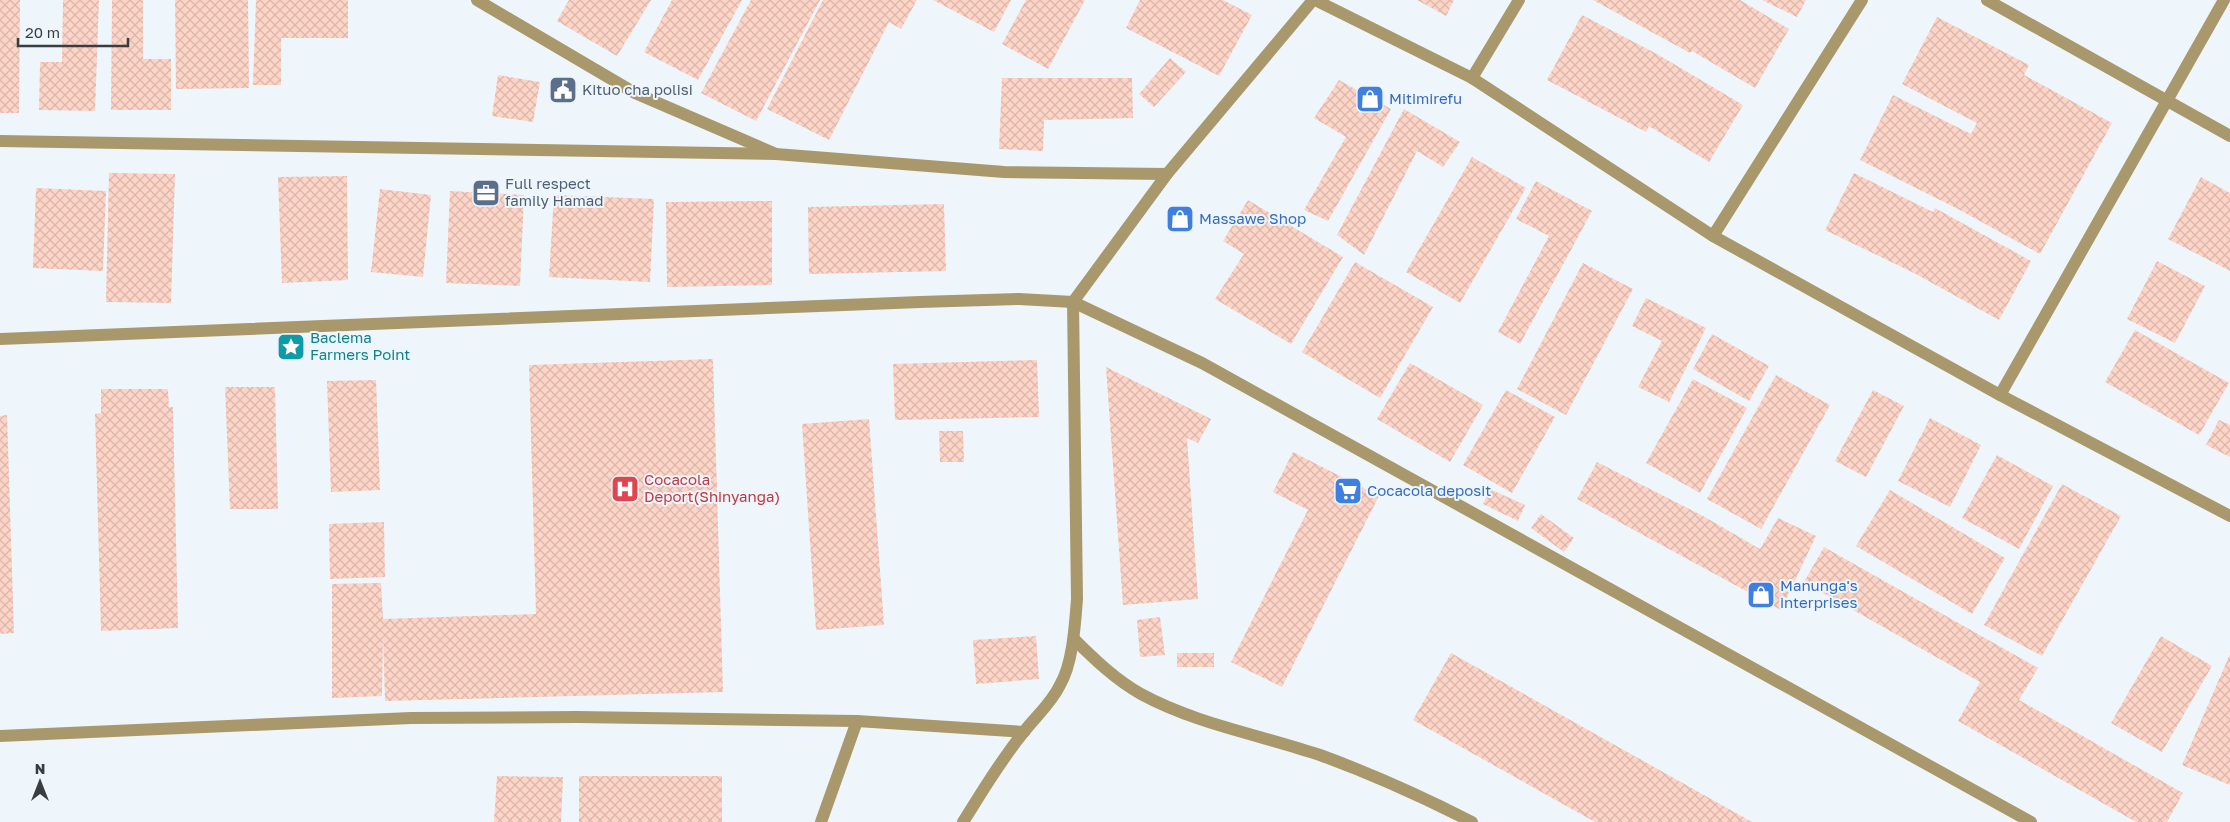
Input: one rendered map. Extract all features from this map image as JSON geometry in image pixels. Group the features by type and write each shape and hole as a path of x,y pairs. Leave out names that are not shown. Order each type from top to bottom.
{"street":[{"path":"477,0 635,93 776,154"},
{"path":"962,822 997,766 1047,706 1062,684 1074,639 1077,599 1073,302 1167,174 1314,0 1472,78 1713,236 2000,395 2230,516"},
{"path":"1472,78 1519,0"},
{"path":"1713,236 1862,0"},
{"path":"1987,0 2230,136"},
{"path":"2000,395 2166,99 2224,0"},
{"path":"0,140 776,154 1004,172 1167,174"},
{"path":"0,339 930,301 1019,298 1073,302 1202,363 2031,822"},
{"path":"1074,639 1102,667 1141,694 1186,714 1320,755 1420,796 1472,822"},
{"path":"0,736 411,718 716,718 857,721 1024,732"},
{"path":"821,822 857,721"}],"building":[{"path":"0,0 20,0 19,113 0,113"},
{"path":"63,0 99,0 95,111 39,110 40,62 62,62"},
{"path":"112,0 143,0 143,59 171,59 171,110 111,110"},
{"path":"175,0 248,0 249,88 176,89"},
{"path":"256,0 348,0 348,38 281,38 281,85 253,85"},
{"path":"569,0 651,0 617,56 557,21"},
{"path":"672,0 742,0 698,80 644,52"},
{"path":"751,0 820,0 756,121 701,93"},
{"path":"823,0 917,0 901,29 889,22 829,140 767,109"},
{"path":"933,0 1011,0 994,32"},
{"path":"1026,0 1085,0 1048,69 1002,44"},
{"path":"1140,0 1223,0 1252,15 1219,76 1126,28"},
{"path":"1417,0 1454,0 1446,16"},
{"path":"1593,0 1740,0 1789,29 1755,88 1692,51 1690,53"},
{"path":"1762,0 1806,0 1797,17"},
{"path":"1582,15 1657,54 1743,105 1709,162 1649,126 1646,132 1547,80"},
{"path":"1937,17 2029,65 2024,75 2112,123 2040,254 1956,208 1860,160 1893,95 1971,134 1977,123 1902,84"},
{"path":"1170,58 1186,72 1154,107 1139,94"},
{"path":"498,75 540,82 533,122 492,116"},
{"path":"1002,78 1132,78 1133,118 1044,120 1043,151 999,149"},
{"path":"1339,80 1391,109 1328,221 1304,210 1346,137 1314,118"},
{"path":"1404,109 1460,142 1443,167 1417,151 1364,255 1337,235"},
{"path":"1472,157 1526,188 1460,303 1406,272"},
{"path":"109,173 175,174 171,303 106,302"},
{"path":"1854,173 1933,212 1935,208 2031,261 1999,320 1914,273 1825,230"},
{"path":"347,176 348,280 282,283 278,177"},
{"path":"2201,177 2230,193 2230,271 2168,239"},
{"path":"1536,181 1592,211 1520,344 1498,332 1549,236 1516,219"},
{"path":"36,188 106,191 103,271 33,268"},
{"path":"380,189 431,195 423,277 371,272"},
{"path":"450,191 524,195 520,286 446,283"},
{"path":"554,195 654,199 650,282 549,277"},
{"path":"1248,200 1343,257 1291,344 1215,299 1244,254 1223,241"},
{"path":"772,201 772,285 667,287 666,202"},
{"path":"944,204 946,271 809,274 808,207"},
{"path":"2157,261 2205,286 2175,343 2127,319"},
{"path":"1355,262 1433,307 1380,398 1302,352"},
{"path":"1583,263 1633,289 1566,415 1517,389"},
{"path":"1646,298 1706,328 1669,402 1638,387 1662,341 1632,326"},
{"path":"2135,330 2229,383 2199,435 2105,382"},
{"path":"1712,334 1769,366 1749,401 1693,369"},
{"name":"Cocacola Deport(Shinyanga)","path":"713,359 723,692 385,701 383,633 382,696 332,698 332,584 381,583 383,619 536,614 529,365"},
{"path":"1037,360 1039,417 895,420 893,364"},
{"path":"1410,363 1483,405 1450,462 1377,419"},
{"path":"1106,367 1211,419 1198,443 1187,438 1198,599 1123,605"},
{"path":"1776,375 1830,405 1761,529 1707,499"},
{"path":"1693,379 1747,408 1700,493 1646,463"},
{"path":"376,380 380,490 331,492 327,381"},
{"path":"225,387 275,387 278,509 230,509"},
{"path":"101,389 168,389 169,407 173,407 178,628 101,631 95,414 101,413"},
{"path":"1506,390 1555,417 1512,493 1463,465"},
{"path":"1873,390 1904,406 1866,477 1835,461"},
{"path":"7,415 14,633 0,634 0,416"},
{"path":"1930,418 1981,445 1950,507 1898,481"},
{"path":"869,419 884,625 816,630 802,424"},
{"path":"2219,420 2230,425 2230,457 2206,445"},
{"path":"939,431 963,431 964,462 940,462"},
{"path":"1293,452 1379,496 1282,687 1231,662 1308,510 1273,492"},
{"path":"1997,455 2053,486 2019,549 1962,518"},
{"path":"1597,462 1703,516 1760,549 1778,518 1816,536 1781,610 1577,499"},
{"path":"2062,484 2121,516 2042,656 1984,625"},
{"path":"1490,489 1525,505 1518,521 1483,504"},
{"path":"1890,490 2005,558 1972,614 1856,546"},
{"path":"1541,514 1574,538 1564,552 1531,528"},
{"path":"384,522 385,577 330,579 329,524"},
{"path":"1824,547 2038,668 2019,700 2183,793 2167,822 2136,822 1958,721 1980,682 1804,582"},
{"path":"1160,617 1165,655 1140,657 1137,620"},
{"path":"1036,636 1039,679 976,684 973,640"},
{"path":"2161,636 2212,666 2162,752 2111,723"},
{"path":"1177,653 1214,653 1214,667 1177,667"},
{"path":"1451,653 1752,822 1595,822 1413,720"},
{"path":"2230,654 2230,785 2182,765"},
{"path":"497,776 563,777 561,822 494,822"},
{"path":"579,776 722,776 722,822 579,822"}],"place":[{"name":"Kituo cha polisi","path":"563,90"},
{"name":"Mitimirefu","path":"1370,99"},
{"name":"Full respect family Hamad","path":"486,193"},
{"name":"Massawe Shop","path":"1180,219"},
{"name":"Baclema Farmers Point","path":"291,347"},
{"name":"Cocacola Deport(Shinyanga)","path":"625,489"},
{"name":"Cocacola deposit","path":"1348,491"},
{"name":"Manunga's interprises","path":"1761,595"}]}
